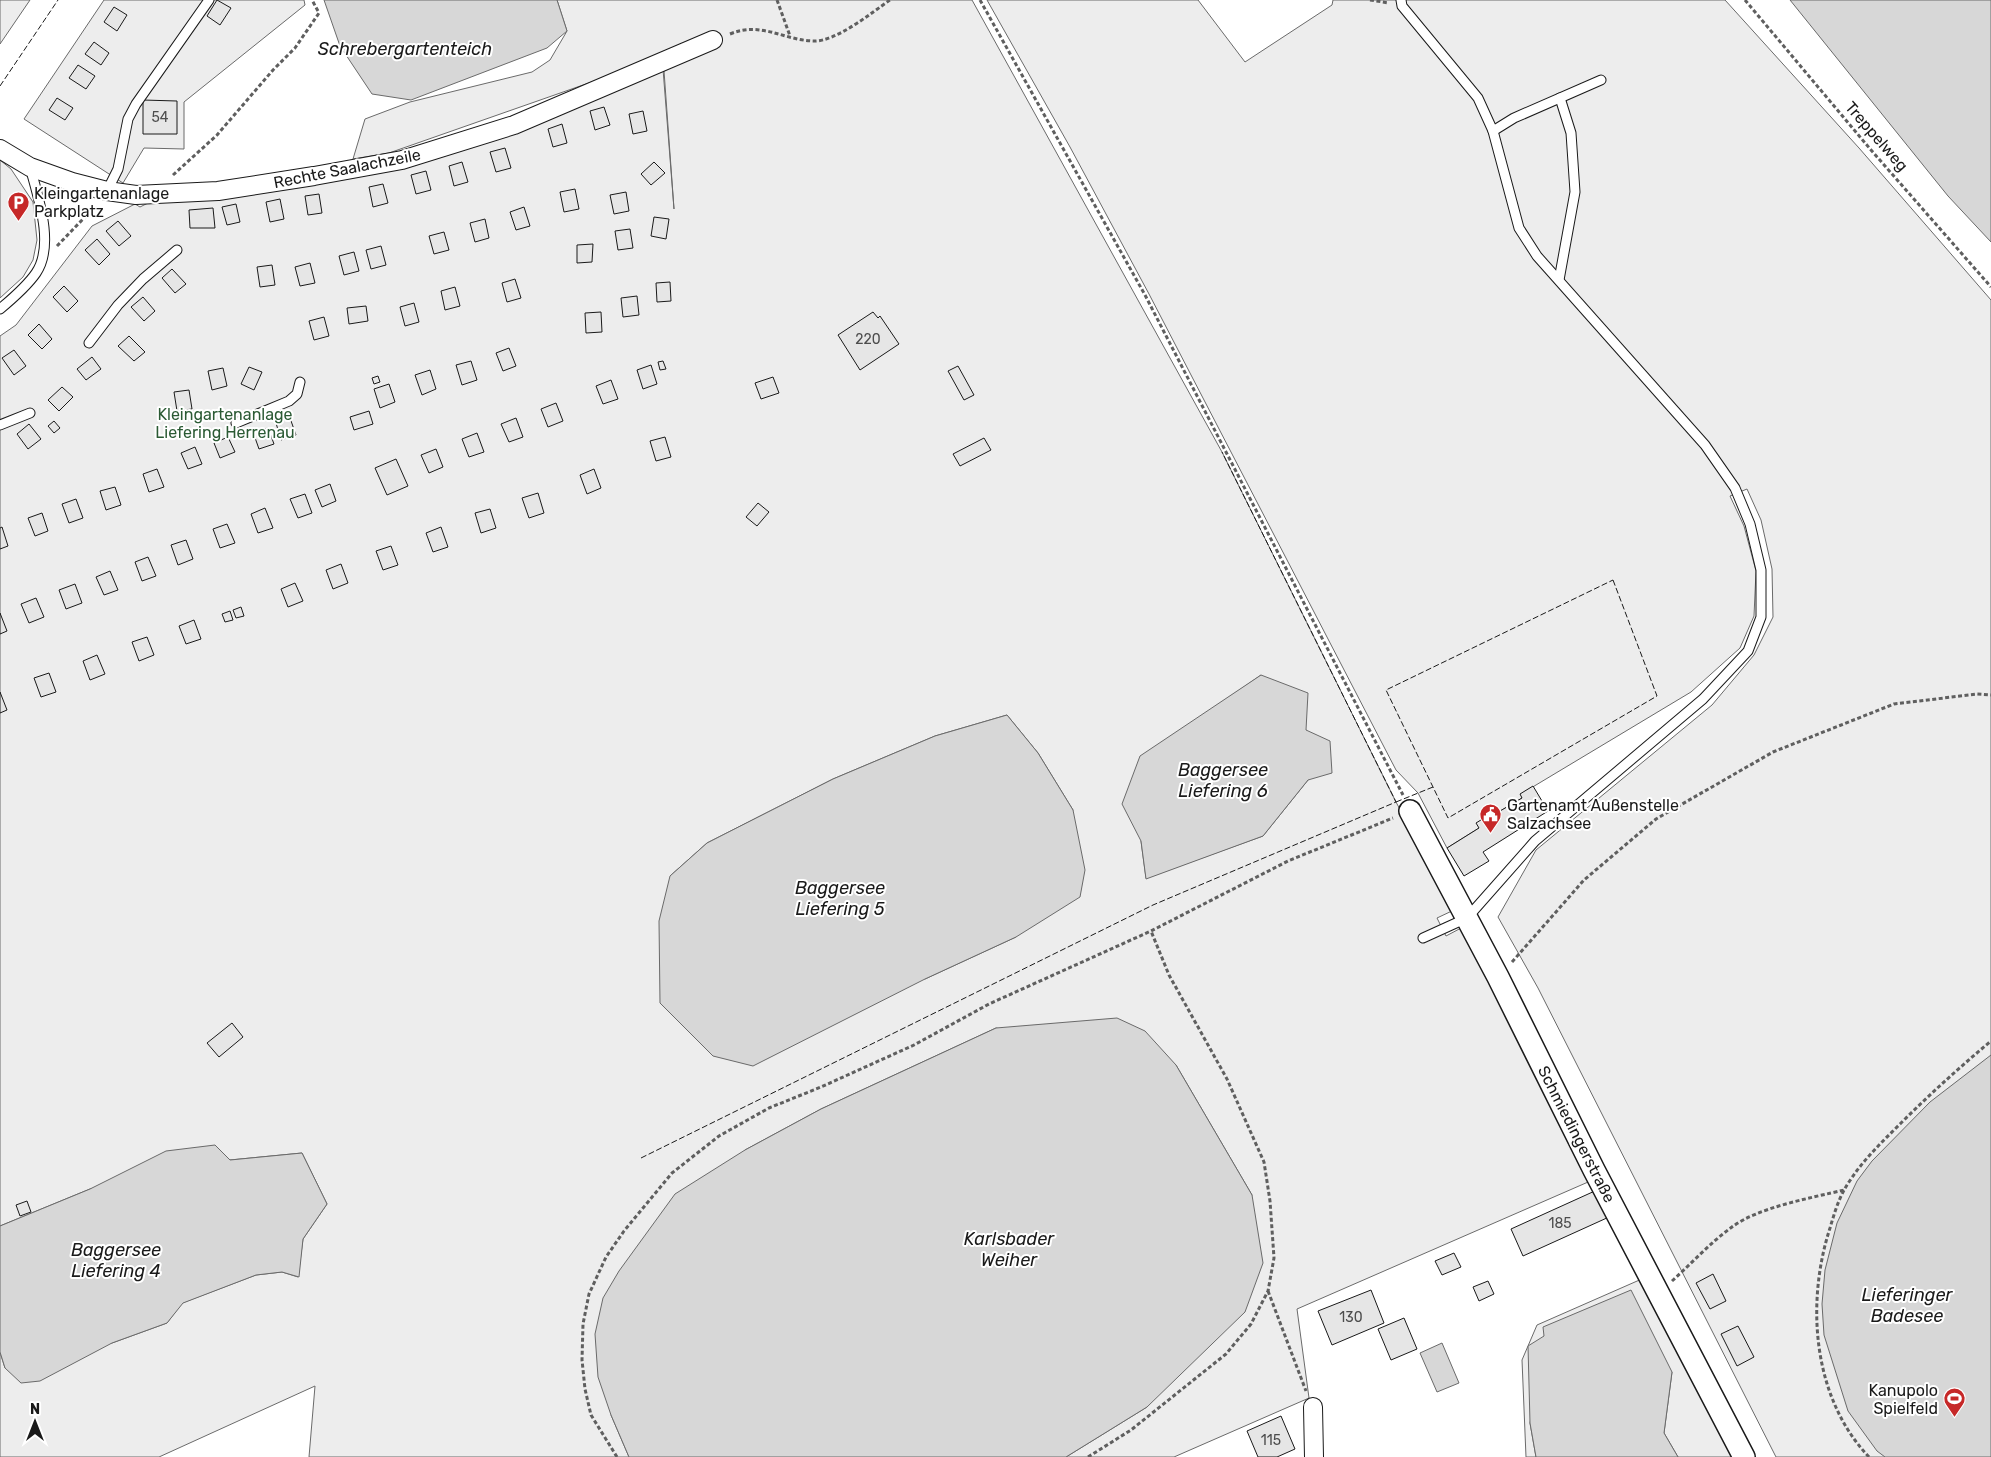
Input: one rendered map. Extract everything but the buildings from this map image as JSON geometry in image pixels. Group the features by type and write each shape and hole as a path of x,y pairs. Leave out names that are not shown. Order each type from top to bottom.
{"street":[{"name":"Rechte Saalachzeile","path":"0,149 30,167 72,182 114,192 150,195 218,191 402,160 514,125 713,40"},
{"name":"Schmiedingerstraße","path":"1410,811 1498,977 1594,1170 1744,1457"},
{"path":"1313,1408 1314,1457"}],"lane":[{"path":"114,192 128,119 136,104 209,0"},
{"path":"1401,0 1402,6 1478,98 1493,131 1519,228 1537,256 1705,445 1735,488 1750,524 1761,570 1761,617 1748,651 1703,699 1535,842 1467,918 1423,938"},
{"path":"1493,131 1514,118 1601,80"},
{"path":"1559,280 1576,192 1571,133 1560,98"},
{"path":"0,309 36,273 44,248 42,212 30,167"},
{"path":"89,343 118,305 143,279 177,250"},
{"path":"236,423 289,401 297,394 300,382"},
{"path":"0,425 30,413"}],"path":[{"path":"150,195 217,135 273,70 295,48 319,13 312,0"},
{"path":"777,0 790,36"},
{"path":"737,31 752,29 775,31 814,41 835,36 890,0"},
{"path":"617,1457 591,1415 585,1389 582,1360 586,1309 589,1294 606,1257 624,1231 672,1173 719,1136 769,1108 914,1045 989,1004 1151,931 1288,861 1410,811 1145,295 980,0"},
{"name":"Treppelweg","path":"1745,0 1871,150 1991,287"},
{"path":"41,262 83,219 114,192"},
{"path":"1498,977 1584,880 1656,819 1706,790 1773,752 1894,704 1977,694 1991,695"},
{"path":"1088,1457 1131,1430 1226,1354 1251,1324 1268,1291 1274,1258 1270,1201 1264,1162 1227,1079 1170,976 1151,931"},
{"path":"1869,1457 1840,1415 1830,1390 1822,1360 1817,1328 1816,1305 1818,1279 1826,1241 1844,1189 1866,1158 1926,1098 1991,1041"},
{"path":"1658,1293 1732,1226 1791,1203 1844,1189"},
{"path":"1268,1291 1313,1408"}],"shaded area":[{"path":"0,0 30,0 0,44"},
{"path":"104,0 304,0 305,5 184,102 184,149 144,148 123,183 24,119"},
{"path":"557,0 972,0 1222,452 1396,802 1454,910 1437,918 1446,936 1463,927 1595,1179 1297,1309 1309,1398 1174,1457 1066,1457 1147,1407 1252,1195 1176,1065 996,1028 821,1109 745,1150 611,1415 629,1457 309,1457 315,1386 159,1457 0,1457 0,1352 5,1368 112,1343 167,1323 182,1303 256,1275 282,1272 298,1277 303,1239 327,1204 302,1153 230,1160 90,1189 0,1226 0,336 16,325 92,226 135,204 140,207 150,202 391,170 663,69 674,209 663,57 389,153 353,159 365,119 410,102 532,72 550,60 567,31","holes":["1261,675 1306,730 1308,780 1263,836 1146,878 1141,841 1211,710","1007,715 1038,753 1073,810 1016,937 925,979 670,876 707,843 833,779 935,736"]},
{"path":"987,0 1198,0 1245,62 1332,5 1333,0 1725,0 1859,148 1991,300 1991,1457 1776,1457 1538,988 1498,917 1536,850 1712,705 1754,655 1773,617 1772,569 1761,520 1747,489 1730,496 1744,526 1756,571 1754,616 1740,648 1691,692 1521,794 1522,798 1490,817 1489,815 1479,828 1447,848 1418,793 1396,770 1149,294 1070,147"},
{"name":"Kleingartenanlage Parkplatz","path":"0,160 11,169 33,202 37,240 33,260 23,277 0,298"},
{"path":"1644,1278 1737,1457 1678,1457 1664,1433 1672,1372 1544,1336 1530,1423 1536,1457 1526,1457 1522,1360 1537,1325"}],"water":[{"name":"Schrebergartenteich","path":"324,0 557,0 567,31 547,48 411,100 372,94 340,46"},
{"path":"1790,0 1991,0 1991,242 1948,196"},
{"name":"Baggersee Liefering 6","path":"1261,675 1308,693 1306,730 1330,741 1332,773 1308,780 1263,836 1146,879 1141,841 1122,804 1140,756"},
{"name":"Baggersee Liefering 5","path":"1007,715 1038,753 1073,810 1085,870 1080,897 1016,937 925,979 753,1066 713,1056 660,1003 659,921 670,876 707,843 833,779 935,736"},
{"name":"Karlsbader Weiher","path":"1117,1018 1145,1031 1176,1065 1252,1195 1263,1263 1245,1312 1147,1407 1066,1457 629,1457 611,1415 598,1377 595,1334 603,1298 619,1271 675,1194 745,1150 821,1109 996,1028"},
{"name":"Lieferinger Badesee","path":"1991,1055 1991,1457 1885,1457 1877,1451 1848,1411 1824,1335 1822,1304 1825,1270 1837,1223 1857,1181 1872,1161 1930,1102"},
{"name":"Baggersee Liefering 4","path":"215,1145 230,1160 302,1153 327,1204 303,1239 299,1277 282,1272 256,1275 183,1303 167,1323 112,1343 40,1381 21,1383 5,1368 0,1352 0,1226 90,1189 166,1151"},
{"path":"1631,1290 1672,1372 1664,1433 1678,1457 1536,1457 1530,1423 1528,1346 1544,1336 1543,1327"},
{"path":"1442,1343 1459,1383 1437,1392 1420,1353"}],"fence":[{"path":"0,86 58,0"},
{"path":"641,1158 1153,905 1396,802 1222,452"},
{"path":"1613,580 1657,696 1448,818 1386,690 1613,580"},
{"path":"1396,802 1433,787"}],"place":[{"name":"Kleingartenanlage Parkplatz","path":"18,221"},
{"name":"Gartenamt Außenstelle Salzachsee","path":"1491,833"},
{"name":"Kanupolo Spielfeld","path":"1954,1418"}],"park label":[{"name":"Kleingartenanlage Liefering Herrenau","path":"225,423"}]}
